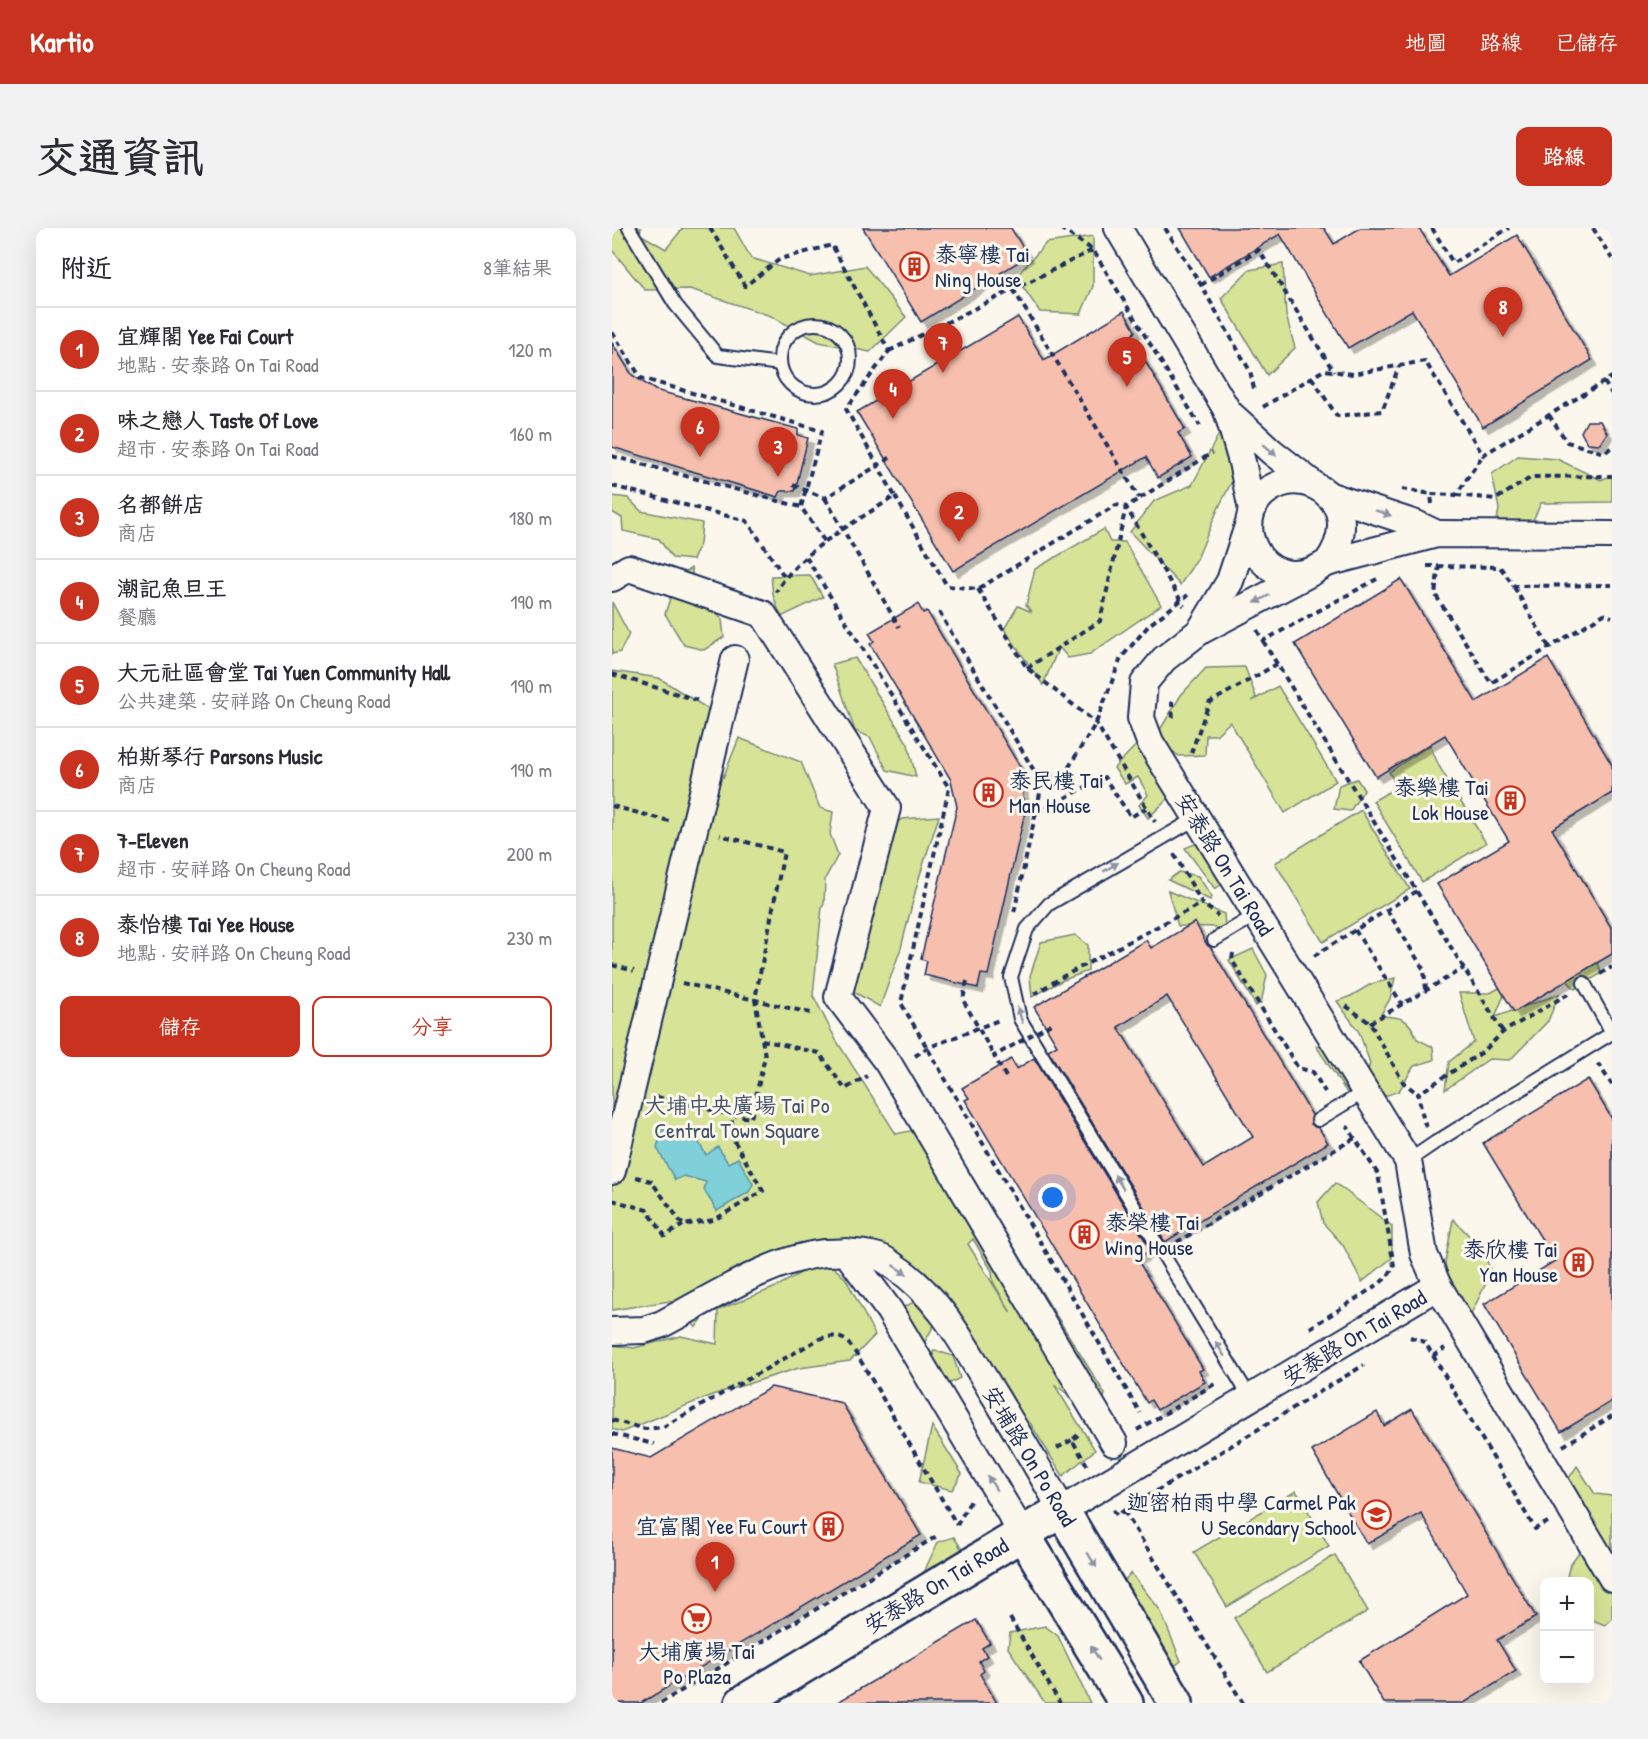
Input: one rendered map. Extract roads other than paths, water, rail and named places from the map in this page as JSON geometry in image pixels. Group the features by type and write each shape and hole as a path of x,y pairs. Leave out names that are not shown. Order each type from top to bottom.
{"street":[{"path":"1118,228 1227,410 1242,462 1251,542 1258,556 1269,567 1283,573 1298,575 1437,534 1612,534"},
{"path":"1227,410 1272,452 1322,491 1337,507 1342,521 1341,536 1336,551 1320,567"},
{"path":"1250,518 1260,497 1272,487 1287,482 1302,482 1437,534"},
{"name":"安泰路 On Tai Road","path":"1200,631 1230,581 1250,518"},
{"name":"安泰路 On Tai Road","path":"757,1699 1022,1533 1438,1286 1424,1254 1408,1161 1150,742 1141,718 1144,683 1164,659 1200,631 1320,567"},
{"path":"612,578 629,568 763,614 886,808 838,998 890,1067 1114,1443"},
{"path":"612,1171 735,659"},
{"name":"安埔路 On Po Road","path":"612,1332 644,1330 662,1324 769,1268 823,1253 846,1252 880,1257 910,1276 932,1300 968,1353 1034,1460 1176,1703"},
{"name":"安埔路 On Po Road","path":"846,1252 889,1310 1126,1703"},
{"path":"1438,1286 1612,1578"}],"lane":[{"path":"629,228 675,304 718,356 780,364"},
{"path":"812,323 834,328 843,336 848,346 849,370 835,388 824,393 812,394 791,385 784,376 780,364 780,352 784,341 800,326 812,323"},
{"path":"1197,818 1049,904 1027,928 1011,977 1020,1019 1251,1399"},
{"path":"1214,940 1256,915"},
{"path":"1408,1161 1612,1033 1584,983"},
{"path":"1318,1120 1364,1092"}],"water":[{"path":"662,1129 695,1136 706,1155 718,1147 728,1163 738,1158 753,1184 749,1192 717,1211 704,1190 706,1182 684,1176 675,1180 657,1148"}],"place":[{"name":"泰寧樓 Tai Ning House","path":"914,267"},
{"name":"泰怡樓 Tai Yee House","path":"1503,337"},
{"name":"7-Eleven","path":"943,373"},
{"name":"大元社區會堂 Tai Yuen Community Hall","path":"1127,387"},
{"name":"潮記魚旦王","path":"893,419"},
{"name":"柏斯琴行 Parsons Music","path":"700,457"},
{"name":"名都餅店","path":"778,477"},
{"name":"味之戀人 Taste Of Love","path":"959,542"},
{"name":"泰民樓 Tai Man House","path":"988,793"},
{"name":"泰樂樓 Tai Lok House","path":"1510,800"},
{"name":"泰榮樓 Tai Wing House","path":"1084,1235"},
{"name":"泰欣樓 Tai Yan House","path":"1579,1262"},
{"name":"迦密柏雨中學 Carmel Pak U Secondary School","path":"1377,1515"},
{"name":"宜富閣 Yee Fu Court","path":"828,1526"},
{"name":"宜輝閣 Yee Fai Court","path":"715,1592"},
{"name":"大埔廣場 Tai Po Plaza","path":"697,1619"}],"park label":[{"name":"大埔中央廣場 Tai Po Central Town Square","path":"737,1118"}]}
